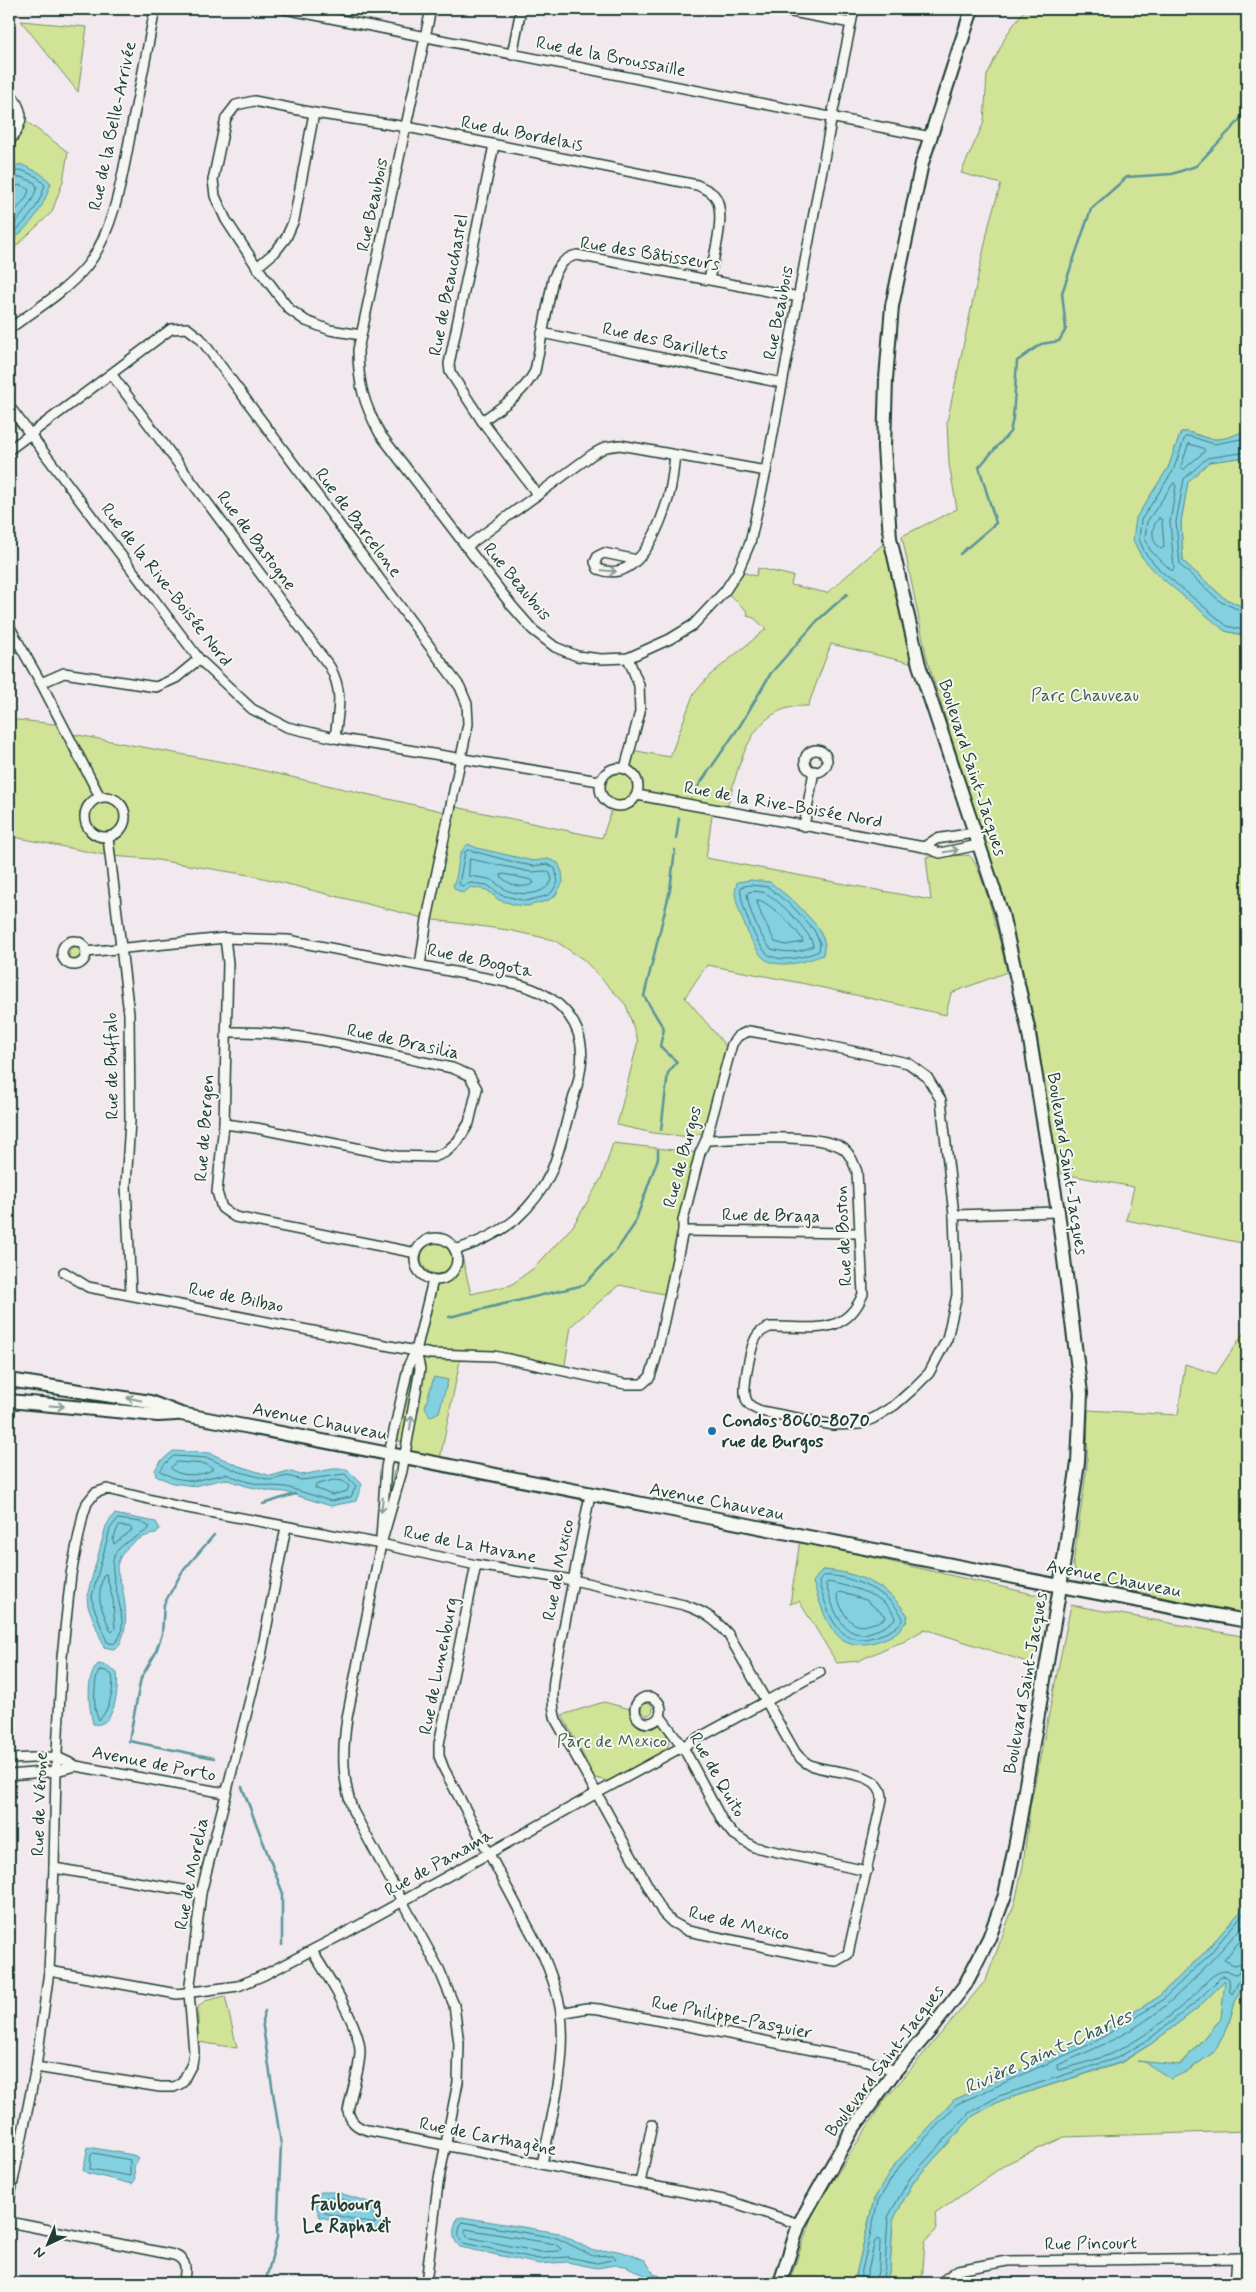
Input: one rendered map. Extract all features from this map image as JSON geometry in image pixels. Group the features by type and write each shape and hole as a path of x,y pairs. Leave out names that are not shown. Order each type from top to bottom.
{"street":[{"name":"Rue de la Belle-Arrivée","path":"9,329 69,284 86,266 100,244 112,216 125,162 156,9"},
{"name":"Rue de la Broussaille","path":"285,9 931,136"},
{"name":"Rue Beaubois","path":"431,9 358,350 360,389 367,411 380,434 512,606 533,630 555,647 577,656 601,660 628,658 670,639 692,625 724,591 738,571 750,543 766,471 832,116 854,9"},
{"path":"512,55 522,9"},
{"path":"776,9 851,23"},
{"name":"Boulevard Saint-Jacques","path":"780,2283 799,2224 852,2130 895,2071 965,1986 990,1938 1005,1894 1016,1842 1060,1587 1078,1463 1081,1393 1058,1212 1028,1028 1002,914 933,710 908,620 890,538 884,447 886,379 892,306 922,163 972,9"},
{"path":"9,91 20,108 23,119 9,142"},
{"name":"Rue du Bordelais","path":"257,267 226,220 215,196 213,180 226,118 236,106 254,101 314,113 407,127 697,185 716,196 720,223 709,279"},
{"path":"314,113 294,220 286,238 275,252 257,267 289,309 306,321 330,330 361,335"},
{"name":"Rue de Beauchastel","path":"494,145 448,364 453,380 538,495"},
{"name":"Rue des Bâtisseurs","path":"482,421 522,391 530,381 535,370 553,280 557,270 568,257 577,255 709,279 799,298"},
{"name":"Rue de Barcelone","path":"9,450 171,330 187,328 200,338 460,687 467,704 468,724 427,919 420,965"},
{"name":"Rue des Barillets","path":"542,333 782,383"},
{"name":"Rue de Bastogne","path":"112,375 330,667 338,681 340,692 335,738"},
{"name":"Rue de la Rive-Boisée Nord","path":"9,406 199,659 236,696 269,719 287,727 335,738 599,782"},
{"path":"466,547 593,454 606,447 620,445 766,471"},
{"path":"637,560 652,540 667,504 675,455"},
{"path":"9,626 100,797"},
{"path":"625,768 640,712 639,685 628,658"},
{"path":"41,683 64,672 156,687 176,678 199,659"},
{"path":"614,768 625,768 636,777 637,795 624,806 613,806 603,799 599,790 599,782 604,773 614,768"},
{"path":"804,826 814,771"},
{"name":"Rue de la Rive-Boisée Nord","path":"637,795 924,847 940,853 976,839"},
{"path":"100,797 107,797 119,802 125,814 123,826 114,836 108,838 94,835 84,818 89,805 100,797"},
{"name":"Rue de Buffalo","path":"108,838 129,1014 131,1068 126,1185 131,1294"},
{"path":"924,847 936,839 976,839"},
{"name":"Rue de Bogota","path":"86,952 225,938 288,940 537,989 554,999 568,1013 578,1031 582,1048 580,1072 550,1178 515,1220 499,1232 455,1250"},
{"name":"Rue de Bergen","path":"225,938 228,963 227,1032 224,1124 217,1192 222,1208 235,1218 416,1252"},
{"name":"Rue de Brasilia","path":"224,1124 256,1128 396,1156 434,1157 446,1152 458,1141 469,1124 477,1089 475,1082 469,1075 452,1068 289,1035 260,1031 227,1032"},
{"name":"Rue de Burgos","path":"406,1348 454,1356 494,1356 625,1384 642,1384 650,1377 656,1358 686,1211 700,1153 706,1140 732,1044 738,1036 749,1031 908,1063 927,1077 941,1100 954,1215"},
{"name":"Rue de Boston","path":"706,1140 786,1138 824,1141 843,1148 852,1158 857,1172 863,1294 857,1309 846,1320 834,1326 770,1326 761,1331 755,1338 744,1387 746,1399 751,1407 761,1411 833,1425 860,1424 895,1405 929,1373 947,1339 957,1295 954,1215"},
{"path":"954,1215 1058,1212"},
{"name":"Rue de Braga","path":"683,1231 859,1233"},
{"path":"436,1238 448,1242 455,1250 457,1259 454,1270 445,1278 433,1280 425,1277 419,1271 415,1260 416,1252 425,1241 436,1238"},
{"name":"Rue de Bilbao","path":"64,1272 88,1287 406,1348"},
{"path":"381,1544 380,1523 386,1467 409,1364 416,1351 433,1280"},
{"path":"416,1351 420,1369 405,1456 381,1544 347,1718 343,1743 343,1766 347,1793 353,1811 439,1969 454,2005 459,2044 458,2082 437,2192 426,2283"},
{"name":"Avenue Chauveau","path":"9,1380 150,1402 181,1414 405,1456 590,1495 1060,1587 1247,1621"},
{"name":"Avenue Chauveau","path":"9,1401 158,1415 181,1414"},
{"name":"Rue de Vérone","path":"9,2201 36,2067 49,1971 62,1657 71,1574 87,1503 95,1493 107,1490 177,1506"},
{"name":"Rue de Mexico","path":"590,1495 554,1684 552,1707 556,1720 663,1914 672,1922 688,1931 836,1961 848,1954 851,1947 882,1799 880,1787 872,1779 808,1764 795,1752 766,1703"},
{"name":"Rue de La Havane","path":"177,1506 381,1544 476,1565 573,1580 700,1610 716,1620 728,1634 766,1703"},
{"name":"Rue de Morelia","path":"36,2067 160,2087 174,2087 182,2083 192,2064 194,2052 189,1993 201,1893 261,1656 286,1527"},
{"name":"Rue de Lunenburg","path":"476,1565 439,1744 439,1756 444,1769 543,1955 554,1982 561,2013 562,2057 542,2164"},
{"name":"Rue de Panama","path":"49,1971 177,1994 238,1986 312,1951 404,1902 597,1793 820,1672"},
{"name":"Rue de Quito","path":"660,1716 683,1746 723,1822 743,1841 767,1850 866,1871"},
{"name":"Avenue de Porto","path":"9,1759 57,1757 76,1766 225,1794"},
{"name":"Avenue de Porto","path":"9,1775 56,1771 76,1766"},
{"path":"54,1868 201,1893"},
{"name":"Rue de Carthagène","path":"312,1951 350,2019 360,2044 360,2054 348,2112 351,2120 363,2129 729,2201 799,2224"},
{"name":"Rue Philippe-Pasquier","path":"561,2013 587,2008 599,2009 868,2061 895,2071"},
{"path":"640,2183 652,2125"},
{"path":"9,2222 180,2257 186,2267 183,2283"},
{"path":"1235,2283 1237,2258"},
{"name":"Rue Pincourt","path":"940,2283 958,2270 1007,2261 1247,2258"}],"green space":[{"name":"Parc Chauveau","path":"1025,9 1247,9 1247,428 1236,435 1217,439 1181,432 1168,468 1136,518 1225,631 1247,636 1247,1244 1126,1220 1134,1187 1058,1173 1036,1028 1018,951 927,659 902,536 957,509 949,464 947,422 990,220 1001,184 961,173 984,122 987,75 1007,34"},
{"path":"21,21 87,27 78,92"},
{"path":"23,119 68,152 63,181 52,212 9,253 9,142"},
{"path":"1247,457 1247,609 1224,598 1183,561 1181,522 1188,481 1209,462"},
{"path":"890,538 919,665 831,644 808,706 788,708 772,715 760,726 750,741 742,757 726,811 713,809 706,858 931,900 926,857 969,855 980,874 986,891 1007,972 951,993 946,1015 801,983 707,965 685,997 730,1051 707,1131 691,1137 653,1133 617,1125 638,1041 626,1005 584,960 554,940 508,930 427,919 255,876 151,859 110,856 9,836 9,719 63,725 67,733 234,764 450,813 451,806 602,838 613,806 604,800 599,793 599,781 602,777 612,770 625,768 631,750 670,757 693,695 709,676 766,629 754,618 747,616 748,612 725,591 738,571 756,576 758,568 793,576 791,585 827,593"},
{"path":"73,948 77,948 81,954 77,960 73,960 69,956 69,952"},
{"path":"613,1143 700,1153 669,1295 619,1285 571,1326 564,1371 494,1356 461,1356 439,1464 405,1456 424,1349 418,1351 437,1280 447,1277 454,1270 457,1261 455,1250 460,1248 471,1294 511,1285 535,1267 573,1226 602,1177"},
{"path":"437,1242 448,1247 453,1258 448,1269 437,1274 426,1269 421,1258 426,1247"},
{"path":"1247,1328 1247,1615 1082,1580 1077,1576 1073,1565 1087,1466 1088,1410 1178,1415 1185,1364 1216,1374"},
{"path":"412,1369 417,1369 400,1442 398,1439"},
{"path":"394,1471 396,1473 393,1493 389,1500"},
{"path":"800,1541 1046,1597 1033,1664 925,1629 903,1642 858,1661 837,1663 799,1601 790,1604","holes":["822,1570 835,1571 859,1578 881,1589 908,1616 906,1623"]},
{"path":"1071,1605 1247,1637 1247,1900 1241,1911 1204,1953 1157,1998 1091,2038 954,2100 874,2199 854,2283 789,2283 813,2212 883,2102 986,1980 1015,1902 1023,1866 1030,1807"},
{"name":"Parc de Mexico","path":"604,1702 630,1709 632,1719 639,1725 659,1724 664,1728 669,1742 667,1749 608,1781 595,1778 562,1715"},
{"path":"645,1703 649,1703 653,1709 649,1715 645,1715 641,1711 641,1707"},
{"path":"1247,1976 1247,2131 1064,2137 1006,2164 935,2214 937,2229 925,2242 922,2283 886,2283 890,2269 893,2220 914,2181 973,2116 1000,2101 1121,2063 1151,2044 1199,2007 1226,1979 1221,2019 1179,2065 1148,2064 1186,2072 1214,2052 1227,2029 1235,2002"},
{"path":"225,1996 237,2048 198,2042 198,2007 205,2001"}],"water":[{"path":"20,164 40,173 51,183 35,217 9,244 9,170"},
{"path":"1247,428 1247,457 1209,462 1188,482 1181,522 1183,561 1224,598 1247,609 1247,636 1225,631 1158,575 1141,556 1133,540 1136,518 1168,468 1181,432 1217,439 1235,435"},
{"path":"468,844 477,848 533,861 548,859 558,863 562,872 563,882 555,896 547,901 527,906 499,900 487,890 471,887 463,893 455,889 453,885 457,874 459,858"},
{"path":"751,880 770,882 796,903 818,927 825,943 823,955 803,962 788,964 773,963 761,956 746,929 735,893 737,882"},
{"path":"434,1377 448,1380 439,1412 430,1417 425,1407"},
{"path":"173,1451 210,1453 239,1466 271,1476 288,1471 301,1475 333,1469 347,1469 362,1484 356,1501 331,1506 285,1492 246,1486 225,1479 194,1486 173,1483 156,1476 155,1470 160,1462"},
{"path":"114,1514 156,1522 160,1529 156,1534 137,1540 126,1549 119,1561 117,1569 125,1602 126,1618 124,1633 118,1647 113,1649 104,1647 88,1606 87,1596 106,1526"},
{"path":"822,1570 860,1577 881,1588 900,1605 908,1616 905,1624 892,1635 867,1644 854,1644 843,1640 828,1623 813,1582"},
{"path":"98,1664 108,1666 117,1673 117,1688 111,1714 100,1724 93,1724 89,1693 91,1677"},
{"name":"Rivière Saint-Charles","path":"1247,1898 1247,1976 1235,2002 1227,2029 1214,2052 1186,2072 1171,2079 1145,2062 1137,2061 1180,2065 1221,2019 1225,1980 1199,2007 1151,2044 1119,2063 1000,2101 973,2116 914,2181 893,2220 890,2269 886,2283 854,2283 874,2199 894,2165 954,2100 1091,2038 1157,1998 1204,1953 1241,1911"},
{"path":"88,2147 133,2155 138,2159 134,2167 135,2180 132,2184 87,2173 83,2170"},
{"path":"320,2192 336,2192 382,2206 379,2211 382,2232 320,2217 316,2206"},
{"path":"462,2217 559,2233 593,2251 613,2250 630,2254 645,2260 654,2274 660,2276 652,2279 626,2266 616,2265 597,2268 567,2262 539,2264 460,2247 455,2240 454,2230 457,2218"}],"waterway":[{"path":"960,554 996,523 979,467 1010,432 1013,418 1017,361 1041,344 1059,341 1066,329 1062,293 1091,209 1127,177 1172,174 1196,166 1238,122 1247,106"},
{"path":"697,788 741,724 771,673 818,620 847,594"},
{"path":"676,839 679,818"},
{"path":"661,1130 668,1073 677,1062 660,1046 664,1029 644,996 670,890 675,850"},
{"path":"449,1317 584,1285 616,1251 634,1225 658,1158 658,1150"},
{"path":"263,1504 295,1494"},
{"path":"214,1535 182,1572 164,1604 162,1634 155,1654 141,1678 129,1741 214,1758"},
{"path":"242,1787 282,1891 282,1945"},
{"path":"265,2011 262,2021 281,2144 277,2238 265,2283"}],"place":[{"name":"Condos 8060-8070 rue de Burgos","path":"712,1431"}],"district":[{"name":"Faubourg Le Raphaël","path":"346,2215"}]}
